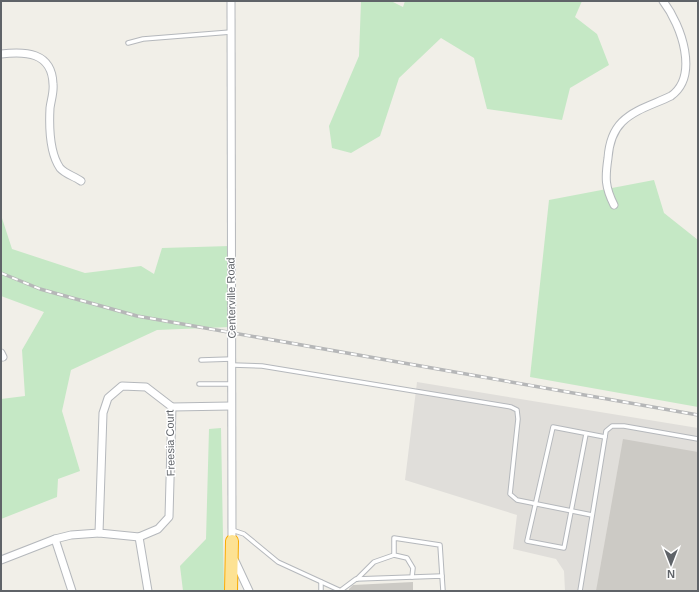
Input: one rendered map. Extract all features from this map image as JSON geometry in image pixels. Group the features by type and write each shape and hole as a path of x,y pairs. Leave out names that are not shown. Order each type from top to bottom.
{"highway":[{"path":"232,535 232,591"}],"street":[{"name":"Centerville Road","path":"231,1 232,535 234,558 249,591"},
{"path":"614,205 607,192 606,182 609,146 614,132 621,122 630,115 680,90 688,80 691,72 691,58 689,50 675,21 663,1"},
{"path":"1,54 19,52 32,54 39,58 48,67 54,84 49,121 54,153 63,171 80,181"},
{"name":"Freesia Court","path":"1,560 71,535 99,533 139,537 158,529 169,517 172,407 146,387 122,386 108,398 102,413 99,533"},
{"path":"172,407 231,406"},
{"path":"139,537 148,591"},
{"path":"55,540 72,591"}],"lane":[{"path":"128,44 143,39 231,32"},
{"path":"201,360 262,366 511,407 517,410 518,419 510,494 517,500 592,515"},
{"path":"199,384 232,384"},
{"path":"580,591 606,431 612,426 624,426 698,439"},
{"path":"586,434 564,548 527,541 553,427 605,437"},
{"path":"232,535 244,534 278,562 339,590 356,579 374,562 394,555 407,558 413,568 412,577"},
{"path":"394,555 394,538 440,545 443,591"},
{"path":"356,579 442,576"},
{"path":"321,582 321,591"}],"shaded area":[{"path":"417,382 698,428 698,591 565,591 564,571 556,559 513,549 517,515 405,480"}],"green space":[{"path":"361,1 391,1 403,7 405,1 582,1 575,17 597,34 609,65 570,88 562,120 487,109 474,58 441,38 399,78 380,136 351,153 332,148 329,126 359,56"},
{"path":"654,180 664,213 698,240 698,407 530,377 549,200"},
{"path":"1,215 12,249 85,273 141,266 154,274 162,248 230,246 230,327 157,330 71,370 62,411 80,471 58,479 57,497 1,519 1,399 25,396 22,350 44,312 1,296"},
{"path":"221,428 224,591 183,591 180,566 206,539 209,429"}],"building":[{"path":"623,439 698,452 698,591 596,591"},
{"path":"413,582 413,591 349,591 353,585"}],"railway":[{"path":"1,273 40,289 137,316 698,415"}]}
